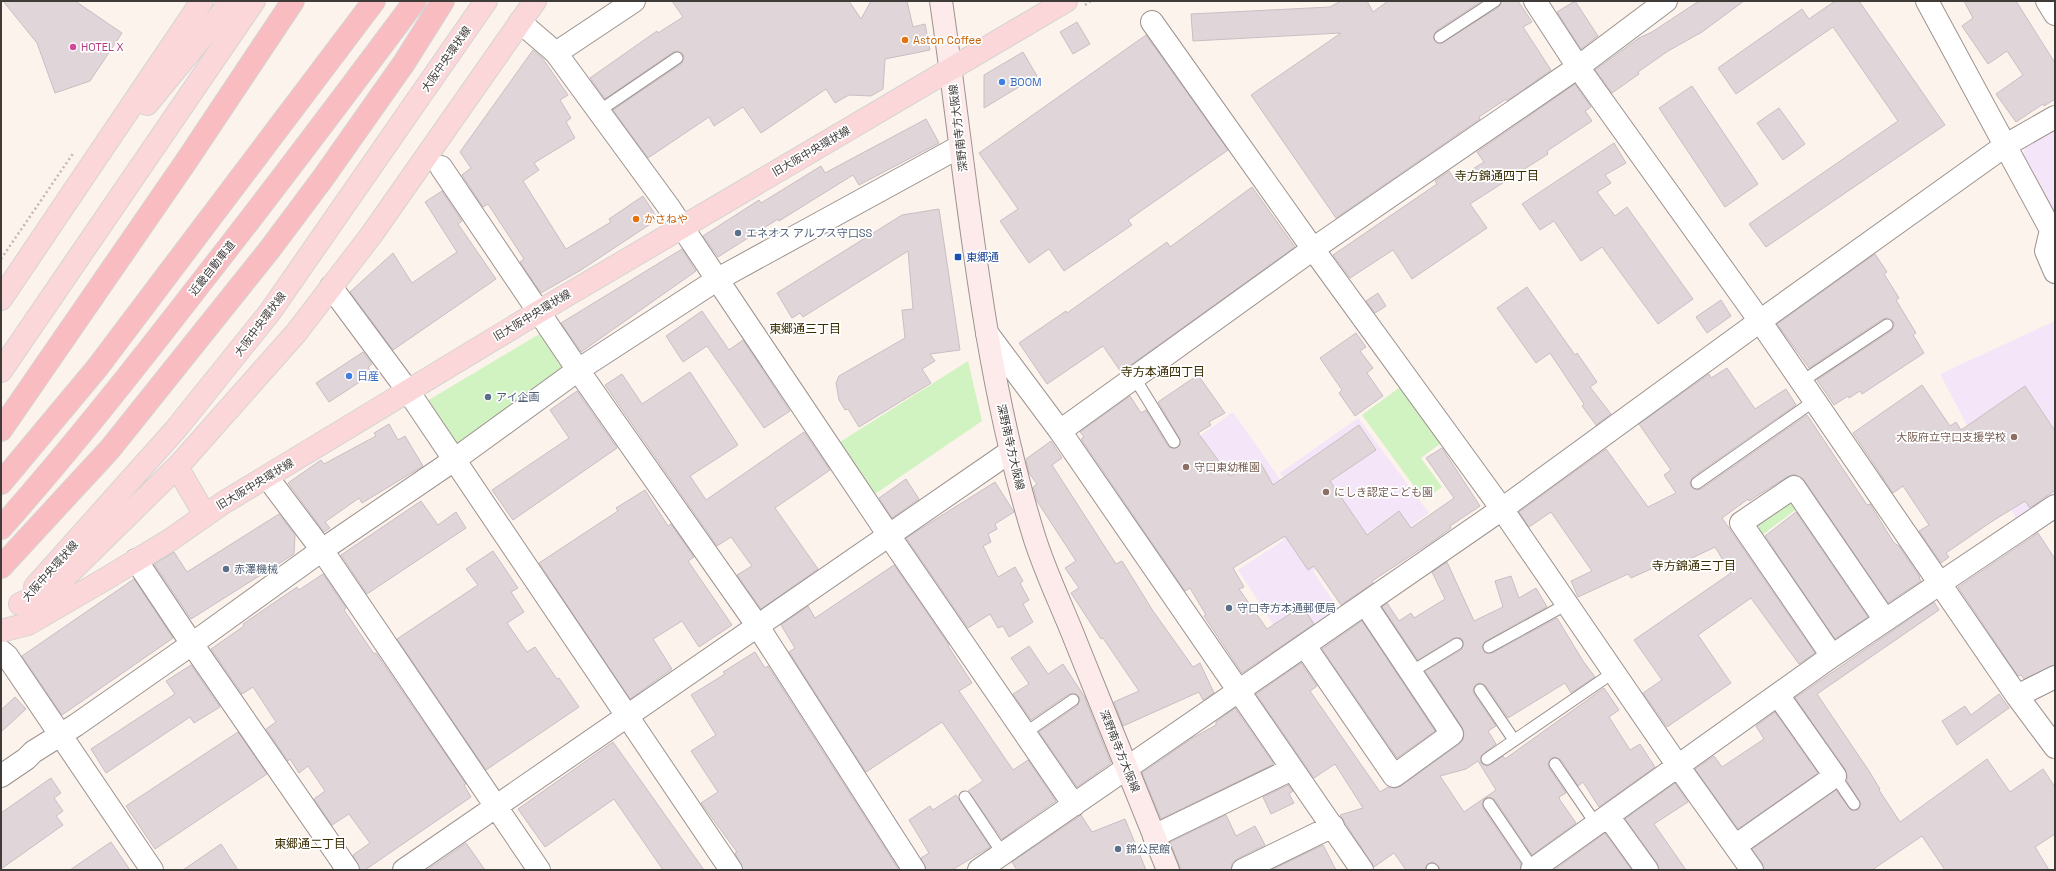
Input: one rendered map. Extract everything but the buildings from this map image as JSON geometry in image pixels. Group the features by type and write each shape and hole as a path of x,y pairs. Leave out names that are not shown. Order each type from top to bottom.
{"highway":[{"path":"1,430 180,170 293,1"},
{"path":"1,483 97,368 374,1"},
{"name":"近畿自動車道","path":"1,528 42,483 122,385 317,133 415,1"},
{"path":"1,567 110,449 246,279 323,178 404,63 443,1"},
{"path":"404,63 459,1"}],"main road":[{"path":"1,299 202,1"},
{"path":"68,198 232,1"},
{"path":"1,371 254,1"},
{"name":"大阪中央環状線","path":"1,622 20,604 166,441 270,312 486,1"},
{"path":"20,604 54,588 177,467 296,333 372,234 535,1"},
{"name":"深野南寺方大阪線","path":"941,1 951,69 959,147 987,332 1011,452 1033,535 1168,870"},
{"name":"旧大阪中央環状線","path":"1,631 28,624 170,540 205,515 540,311 1066,1"},
{"path":"177,467 205,515"}],"street":[{"path":"556,53 634,1"},
{"path":"1535,1 1578,67 1760,321 2017,696 2055,747"},
{"path":"1060,431 1313,249 1578,67 1666,1"},
{"path":"1927,1 2051,230 2046,251 2055,272"},
{"path":"2047,1 2055,14"},
{"path":"520,22 556,53 682,226 888,534 1074,805"},
{"path":"1152,22 1313,249 1502,509 1678,766 1752,870"},
{"path":"979,870 1008,862 1074,805 1502,509 1760,321 2006,145 2055,117"},
{"path":"1,776 26,759 33,752 192,644 322,550 454,460 578,370 718,279 959,147"},
{"path":"441,167 540,311 578,370 757,625 914,870"},
{"path":"331,288 408,391 731,870"},
{"path":"987,332 1060,431 1362,870"},
{"path":"404,870 888,534 1011,452"},
{"path":"267,477 322,550 539,870"},
{"path":"1832,656 1741,523 1788,491 1794,487 1885,620"},
{"path":"1543,867 1602,820 1832,656 2055,506"},
{"path":"136,560 348,870"},
{"path":"1305,646 1394,776 1452,734 1366,604"},
{"path":"1,651 7,656 152,870"},
{"path":"2017,696 2055,677"},
{"path":"1735,846 1835,776 1778,695"},
{"path":"1154,836 1292,769"},
{"path":"1602,820 1647,870"},
{"path":"1243,870 1333,826"}],"lane":[{"path":"1440,36 1495,1"},
{"path":"599,111 677,58"},
{"path":"1801,382 1887,325"},
{"path":"1134,378 1174,442"},
{"path":"1697,482 1814,401"},
{"path":"1489,647 1567,604"},
{"path":"1411,672 1457,644"},
{"path":"1487,759 1614,672"},
{"path":"1480,690 1514,740"},
{"path":"1025,734 1073,700"},
{"path":"1555,764 1602,820"},
{"path":"1835,776 1854,804"},
{"path":"966,797 1008,862"},
{"path":"1489,804 1543,867"}],"shaded area":[{"path":"2055,125 2055,213 2023,154 2026,145"},
{"name":"大阪府立守口支援学校","path":"2055,321 2055,500 2019,524 1940,374"},
{"path":"1233,412 1333,555 1313,571 1339,610 1288,647 1238,570 1284,540 1256,495 1152,554 1114,498"},
{"path":"1358,418 1429,513 1348,571 1280,473"}],"green space":[{"path":"541,333 565,371 452,448 422,404"},
{"path":"968,361 982,421 875,494 840,442"},
{"path":"1400,387 1441,443 1421,458 1442,487 1424,500 1362,415"},
{"path":"1785,502 1796,502 1799,507 1761,536 1758,532 1759,521"}],"place":[{"name":"Aston Coffee","path":"905,40"},
{"name":"HOTEL X","path":"73,47"},
{"name":"BOOM","path":"1002,82"},
{"name":"かさねや","path":"636,219"},
{"name":"エネオス アルプス守口SS","path":"738,233"},
{"name":"東郷通","path":"958,257"},
{"name":"日産","path":"349,376"},
{"name":"アイ企画","path":"488,397"},
{"name":"大阪府立守口支援学校","path":"2014,437"},
{"name":"守口東幼稚園","path":"1186,467"},
{"name":"にしき認定こども園","path":"1326,492"},
{"name":"赤澤機械","path":"226,569"},
{"name":"守口寺方本通郵便局","path":"1229,608"},
{"name":"錦公民館","path":"1118,849"}],"district":[{"name":"寺方錦通四丁目","path":"1497,176"},
{"name":"東郷通三丁目","path":"805,329"},
{"name":"寺方本通四丁目","path":"1163,372"},
{"name":"寺方錦通三丁目","path":"1694,566"},
{"name":"東郷通二丁目","path":"310,844"}]}
